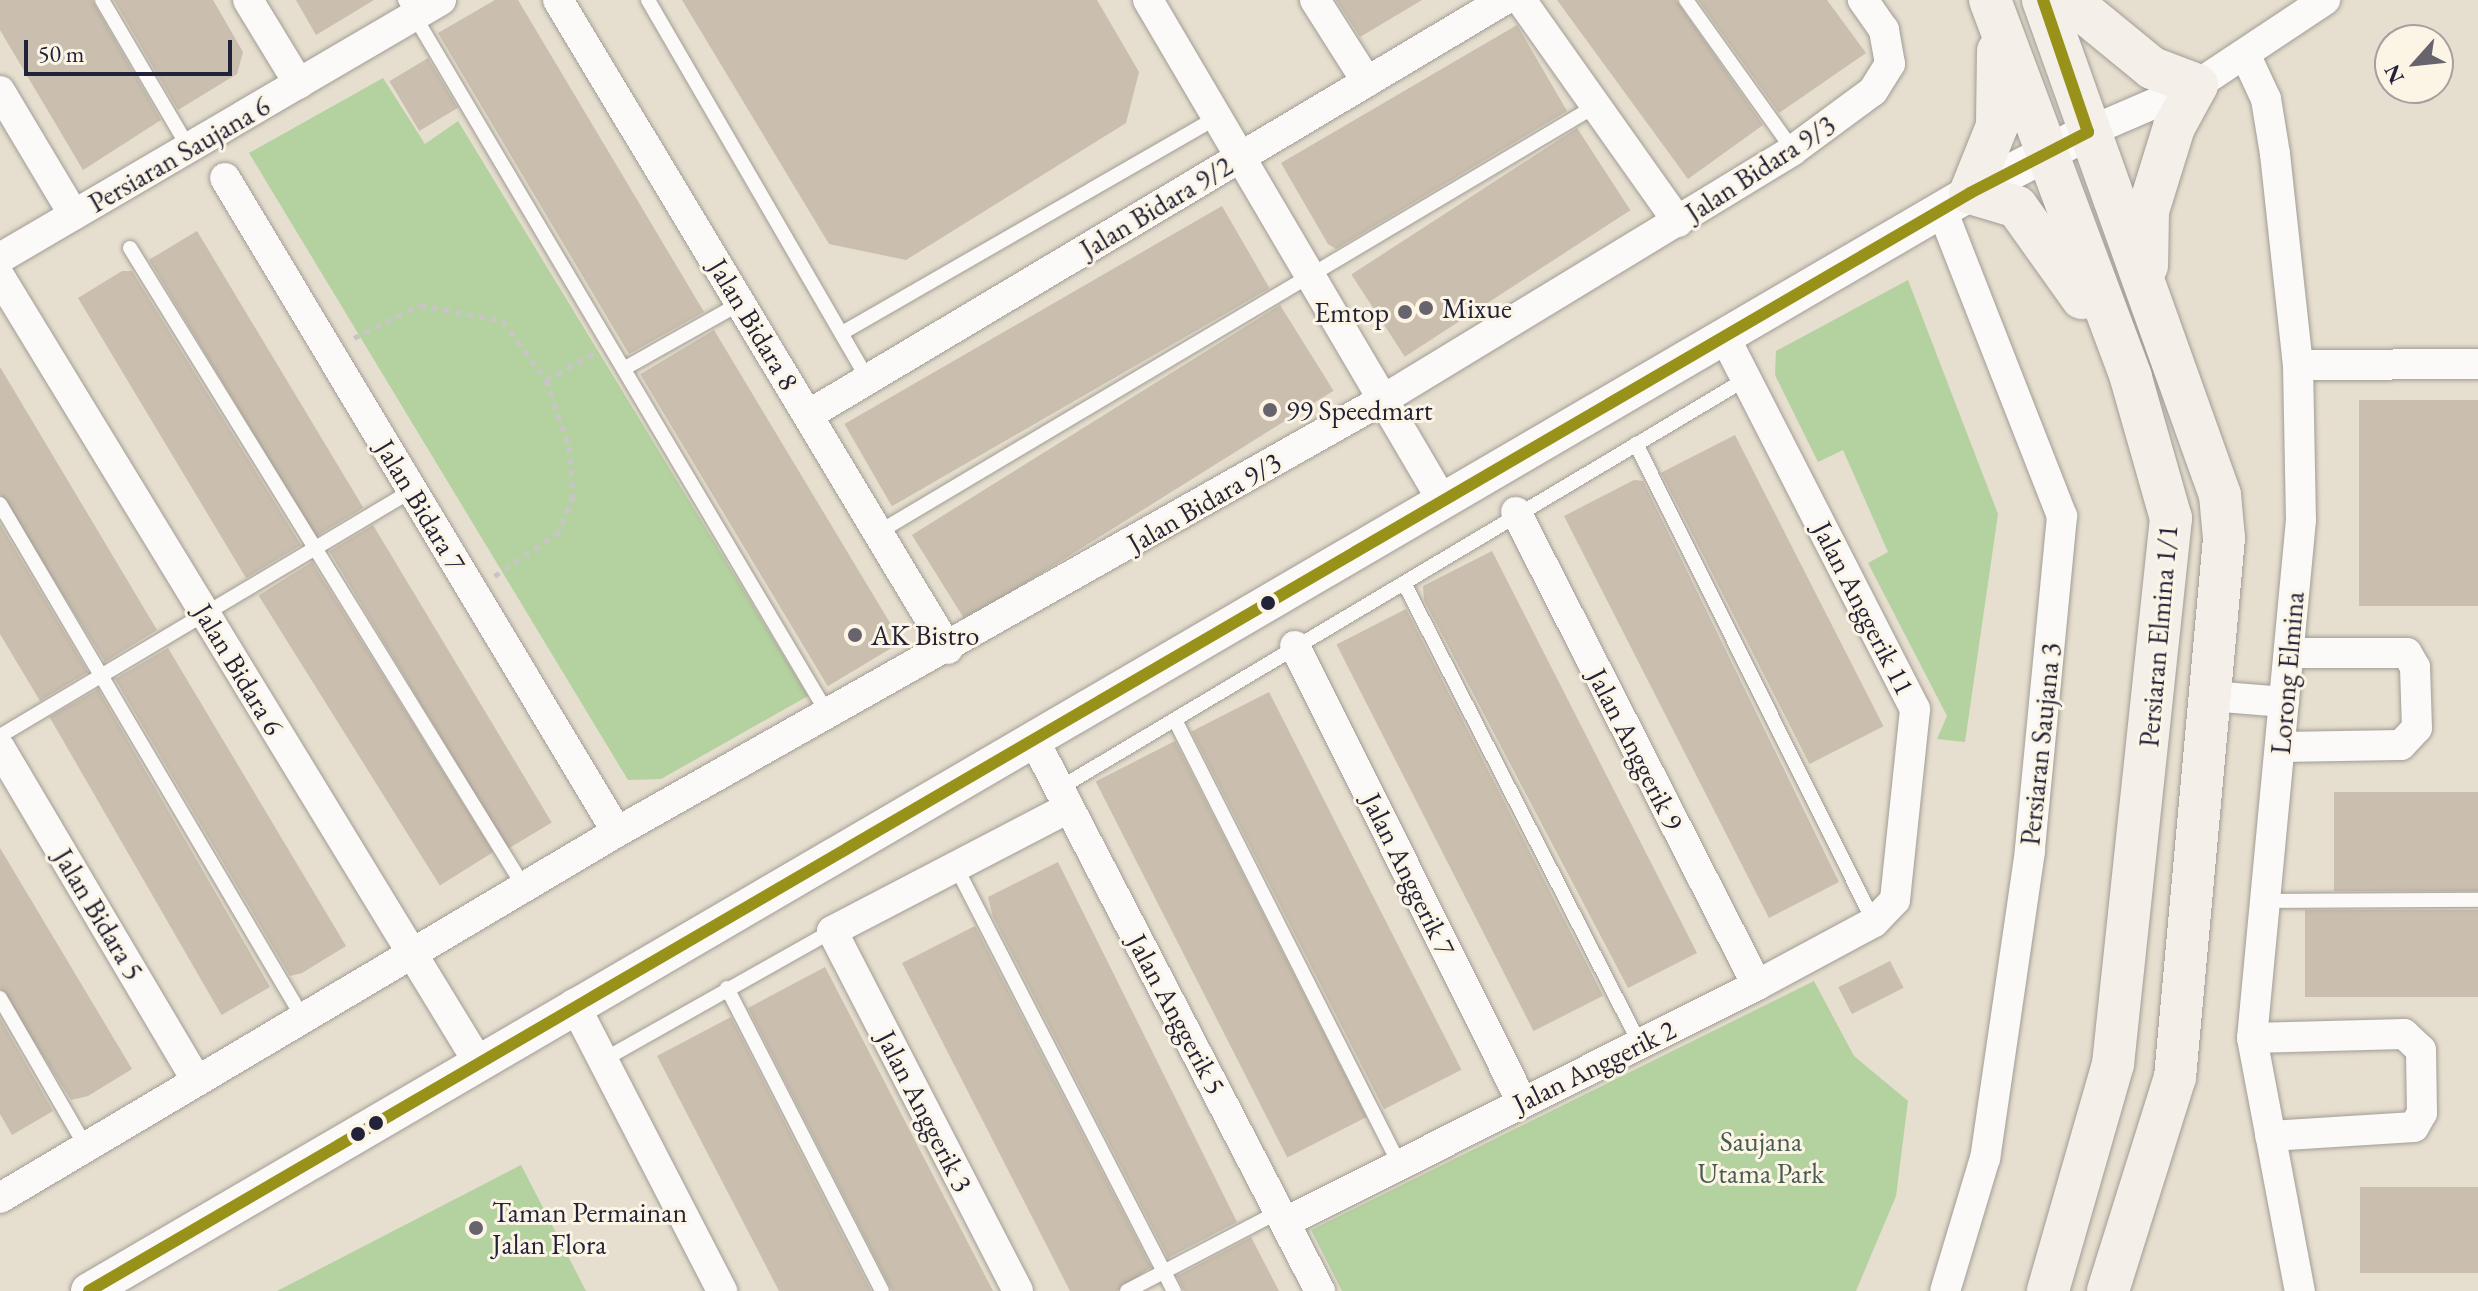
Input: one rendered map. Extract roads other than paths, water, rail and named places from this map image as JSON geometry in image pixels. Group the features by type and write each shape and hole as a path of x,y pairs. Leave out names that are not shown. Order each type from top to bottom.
{"main road":[{"name":"Persiaran Elmina 1/1","path":"2043,0 2220,495 2224,538 2175,1077 2108,1291"},
{"path":"2069,0 2152,68 2197,85 2174,127 2148,211 2151,304"},
{"name":"Persiaran Elmina 1/1","path":"1991,1 2131,378 2161,468 2171,518 2169,564 2113,1064 2048,1291"},
{"path":"1991,1 1999,112 1956,202 2017,207 2131,378"}],"street":[{"path":"248,0 299,84"},
{"name":"Persiaran Saujana 6","path":"0,258 299,84 410,8 441,0"},
{"name":"Jalan Bidara 8","path":"558,0 948,649"},
{"path":"1148,0 1442,500"},
{"path":"1315,0 1367,82"},
{"name":"Jalan Bidara 9/2","path":"808,415 1504,0"},
{"path":"1521,0 1678,222"},
{"name":"Jalan Bidara 9/3","path":"0,1198 617,832 948,649 1384,399 1793,150 1873,91 1890,64 1884,30 1863,0"},
{"path":"89,1291 477,1060 1956,202 2088,132 2197,85 2246,56 2308,5"},
{"name":"Lorong Elmina","path":"2246,56 2270,127 2298,365 2301,520 2252,1038 2300,1291"},
{"path":"0,91 74,215"},
{"name":"Jalan Bidara 7","path":"225,178 617,832"},
{"name":"Persiaran Saujana 3","path":"1945,1291 1985,1158 2030,851 2062,516 1956,202"},
{"name":"Jalan Bidara 6","path":"0,277 477,1060"},
{"name":"Jalan Anggerik 11","path":"1724,336 1915,709 1895,900"},
{"path":"2298,365 2478,364"},
{"name":"Jalan Anggerik 9","path":"1516,512 1757,985"},
{"name":"Jalan Anggerik 7","path":"1295,646 1522,1102"},
{"path":"2281,747 2401,745 2417,728 2415,667 2407,653 2289,653"},
{"path":"2211,696 2284,702"},
{"name":"Jalan Anggerik 5","path":"1033,738 1320,1291"},
{"name":"Jalan Bidara 5","path":"0,748 197,1081"},
{"path":"832,931 957,869 1063,799"},
{"name":"Jalan Anggerik 2","path":"1283,1216 1399,1164 1757,985 1874,922 1895,900"},
{"name":"Jalan Anggerik 3","path":"832,931 1018,1291"},
{"path":"574,1004 722,1291"},
{"path":"2252,1038 2404,1034 2421,1050 2422,1113 2414,1127 2270,1136"}],"lane":[{"path":"102,0 189,148"},
{"path":"648,0 868,379"},
{"path":"1686,0 1793,150"},
{"path":"410,8 828,714"},
{"path":"879,532 1597,105"},
{"path":"842,333 1217,117"},
{"path":"130,248 524,887"},
{"path":"625,368 741,303"},
{"path":"1063,799 1175,720 1295,646 1404,583 1516,512 1746,379"},
{"path":"1636,444 1874,922"},
{"path":"0,736 412,490"},
{"path":"0,504 104,674 303,1018"},
{"path":"1404,583 1640,1044"},
{"path":"1175,720 1399,1164"},
{"path":"957,869 1174,1291"},
{"path":"2266,901 2478,900"},
{"path":"605,1059 832,931"},
{"path":"727,988 882,1291"},
{"path":"0,998 86,1147"},
{"path":"1127,1291 1283,1216"}],"place":[{"name":"Mixue","path":"1426,308"},
{"name":"Emtop","path":"1405,312"},
{"name":"99 Speedmart","path":"1270,410"},
{"name":"AK Bistro","path":"855,635"},
{"name":"Taman Permainan Jalan Flora","path":"476,1228"}],"park label":[{"name":"Saujana Utama Park","path":"1761,1157"}]}
